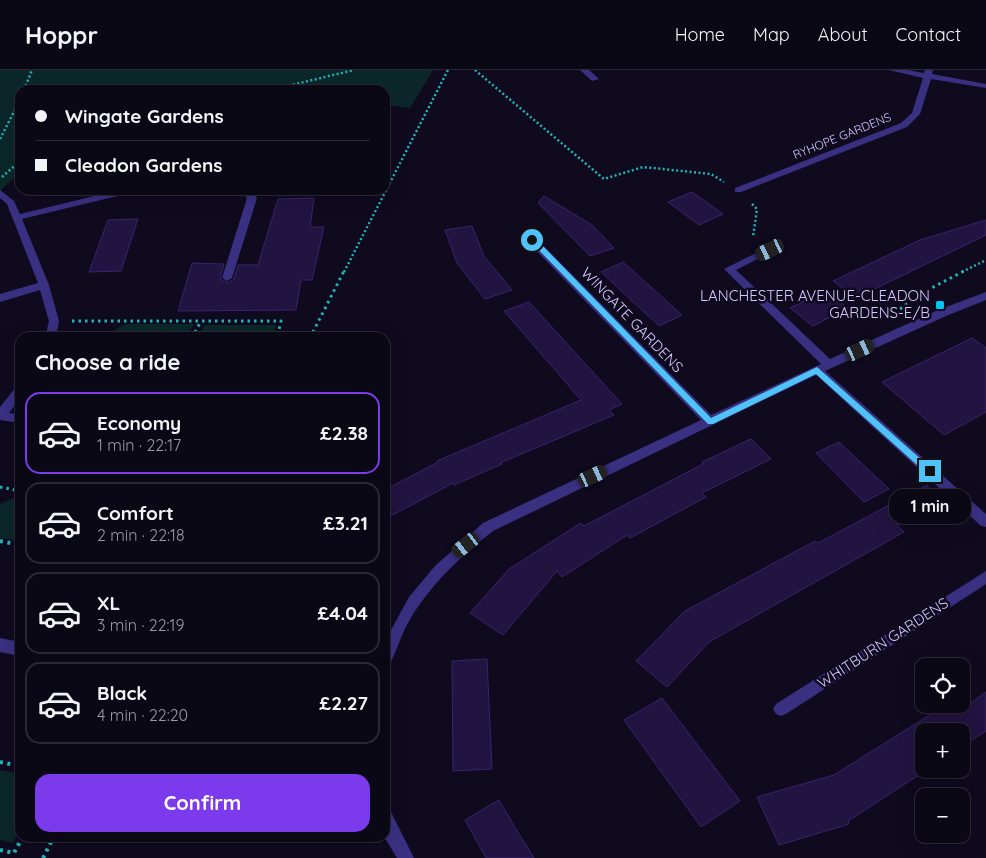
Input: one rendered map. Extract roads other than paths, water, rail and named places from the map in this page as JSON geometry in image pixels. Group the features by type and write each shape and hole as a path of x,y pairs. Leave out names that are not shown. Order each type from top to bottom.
{"street":[{"path":"584,70 595,79"},
{"path":"893,70 929,73 986,86"},
{"name":"RYHOPE GARDENS","path":"738,190 904,125 916,114 929,73"},
{"path":"0,193 11,203 44,285 54,320 51,332"},
{"path":"16,218 110,195"},
{"path":"227,278 252,198 249,195"},
{"name":"WINGATE GARDENS","path":"532,240 710,422"},
{"path":"770,250 729,269 829,364"},
{"path":"0,298 44,285"},
{"path":"390,648 406,611 425,586 455,553 488,527 829,364 942,313 986,296"},
{"path":"817,370 986,522"},
{"path":"15,396 0,416 15,418"},
{"name":"WHITBURN GARDENS","path":"780,709 986,578"},
{"path":"0,645 15,648"},
{"path":"390,831 406,858"}],"place":[{"name":"LANCHESTER AVENUE-CLEADON GARDENS-E/B","path":"940,305"}]}
